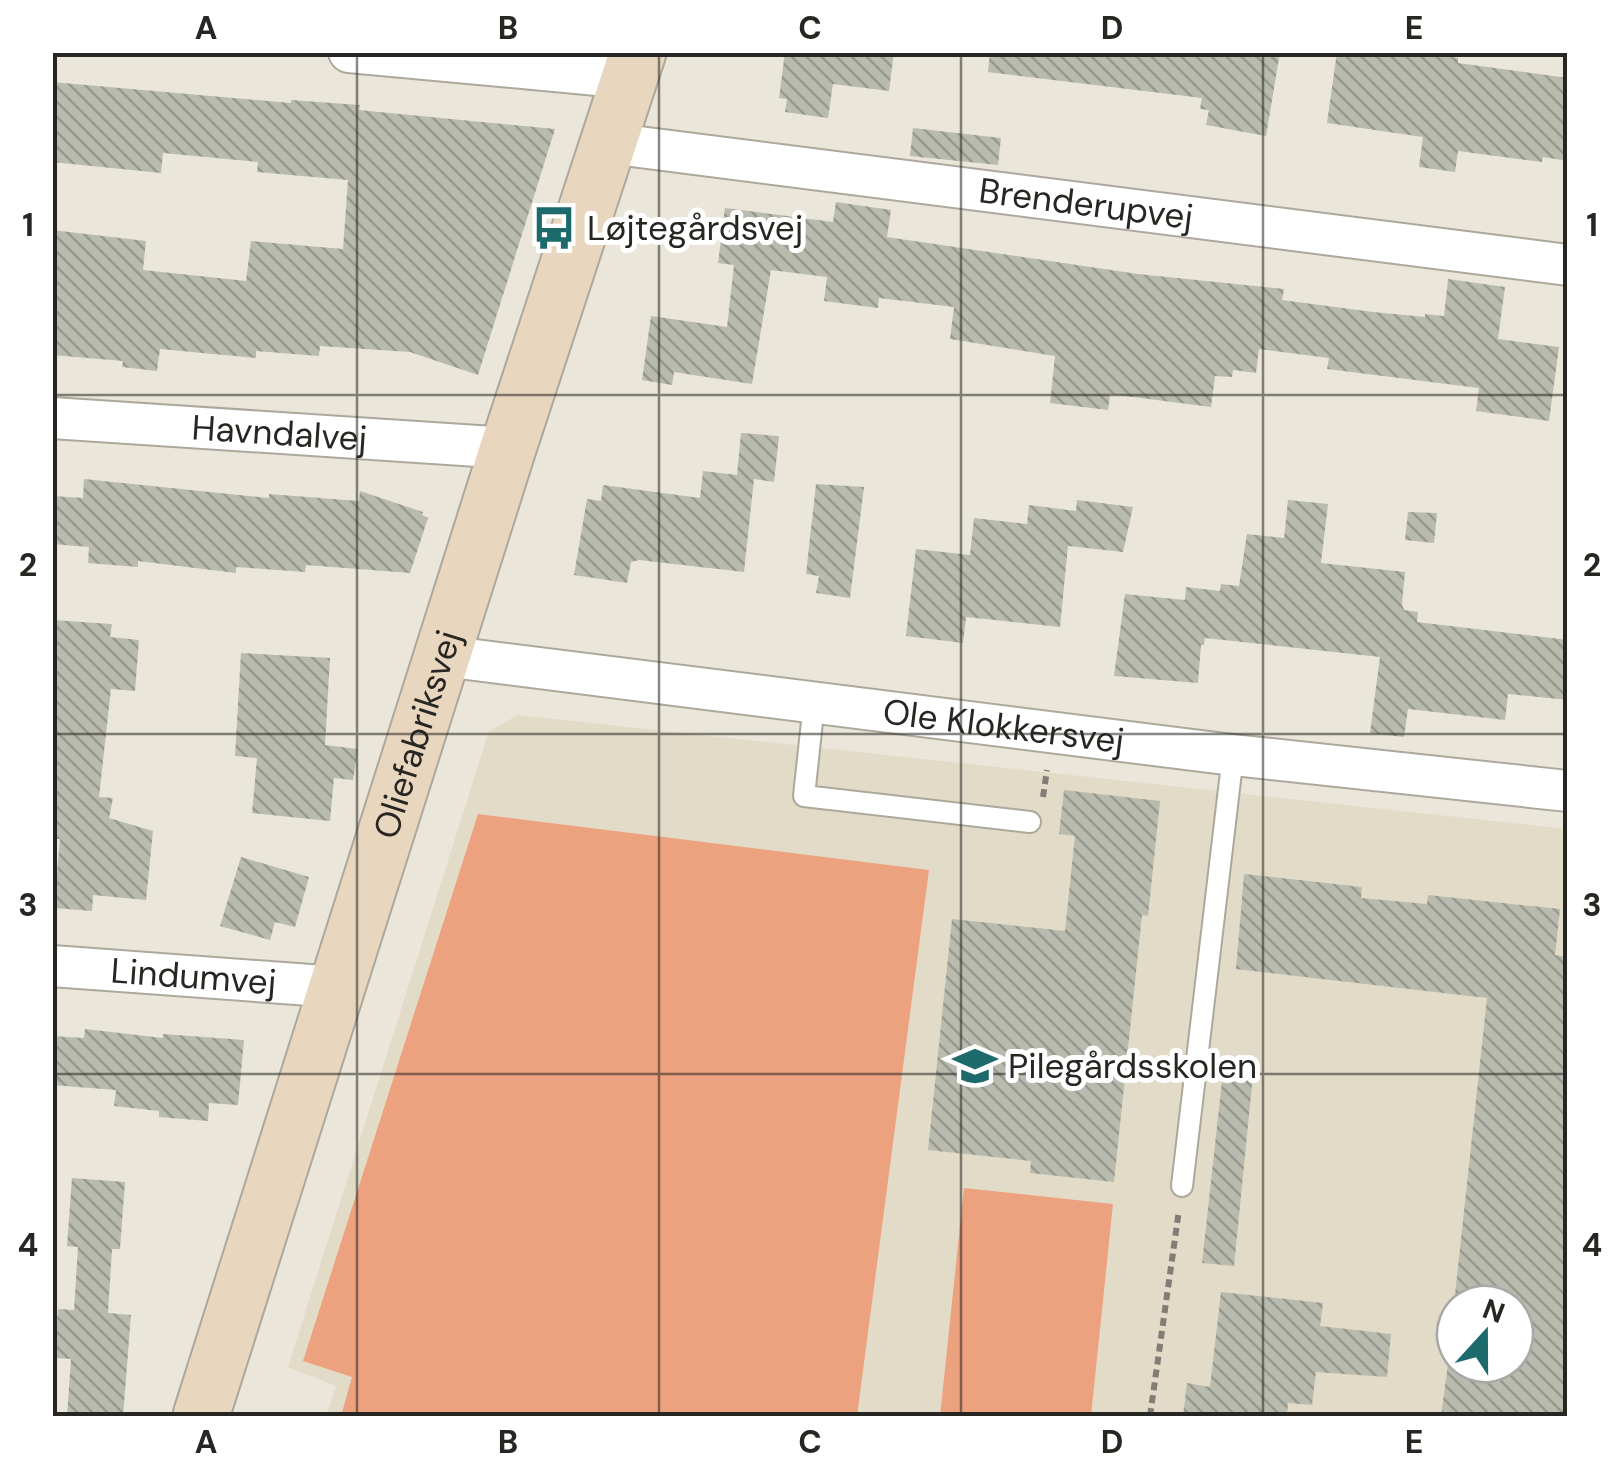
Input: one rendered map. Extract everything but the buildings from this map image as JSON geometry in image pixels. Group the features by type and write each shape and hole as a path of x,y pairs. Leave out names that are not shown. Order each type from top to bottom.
{"street":[{"path":"349,52 634,65"},
{"name":"Oliefabriksvej","path":"201,1416 508,448 634,65"},
{"name":"Brenderupvej","path":"608,143 1568,265"},
{"name":"Havndalvej","path":"52,418 508,448"},
{"name":"Ole Klokkersvej","path":"442,656 1233,755 1568,791"},
{"name":"Lindumvej","path":"52,966 337,987"}],"lane":[{"path":"814,702 804,796 1030,822"},
{"path":"1182,1186 1233,755"}],"path":[{"path":"1030,822 1040,823 1051,732"},
{"path":"1150,1416 1182,1186"}],"shaded area":[{"name":"Pilegårdsskolen","path":"518,715 1567,829 1567,1416 326,1416 336,1386 288,1367 489,731"},
{"path":"478,814 929,870 857,1416 341,1416 352,1377 303,1361"},
{"path":"964,1188 1113,1204 1091,1416 940,1416"}],"place":[{"name":"Løjtegårdsvej","path":"554,228"},
{"name":"Pilegårdsskolen","path":"975,1066"}]}
